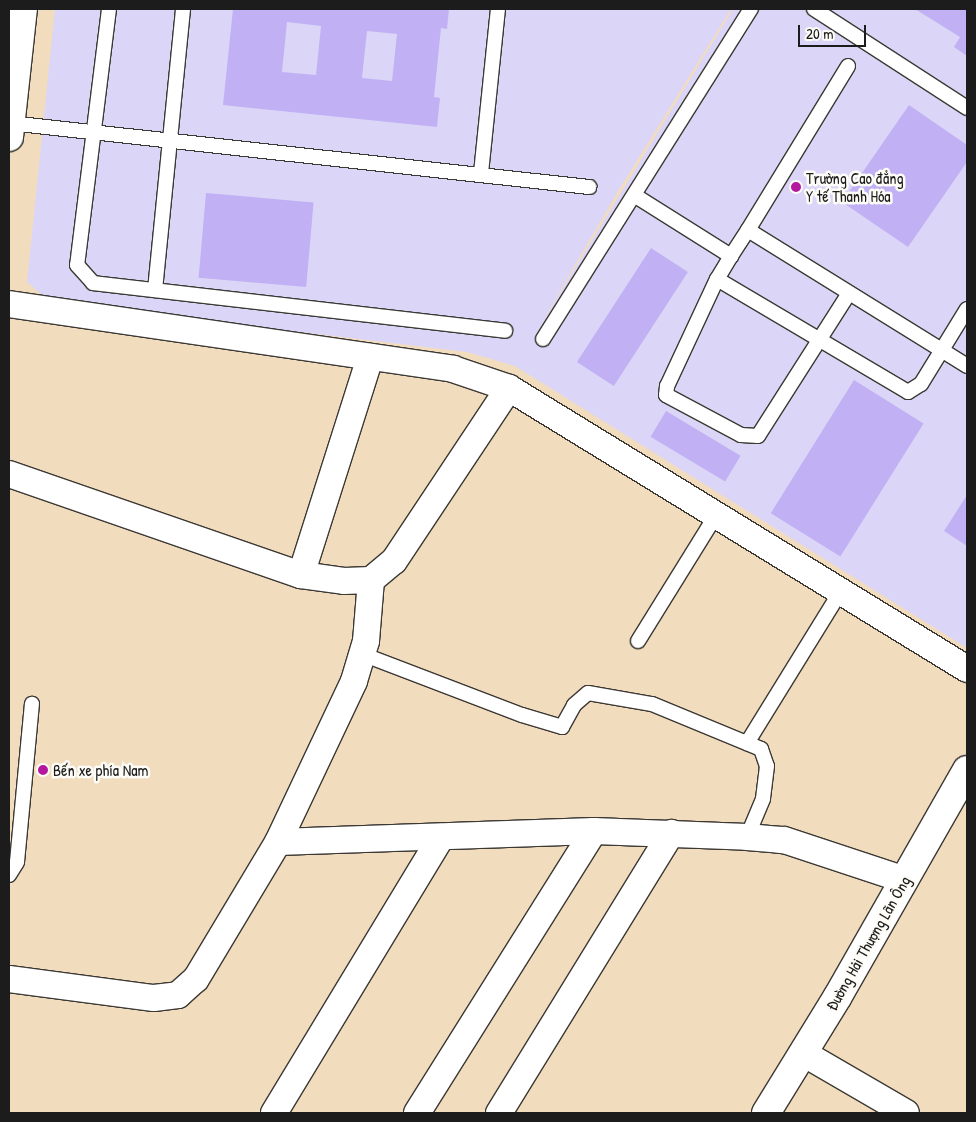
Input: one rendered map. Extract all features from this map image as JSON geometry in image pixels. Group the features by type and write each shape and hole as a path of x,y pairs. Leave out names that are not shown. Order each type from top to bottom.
{"main road":[{"path":"10,130 22,9"},
{"name":"Đường Hải Thượng Lãn Ông","path":"766,1113 803,1053 967,770"}],"street":[{"path":"9,304 453,369 509,388 967,669"},
{"path":"301,575 370,357"},
{"path":"9,474 301,575 344,581 371,580 394,561 509,388"},
{"path":"9,980 154,998 178,995 196,979 278,842 354,681 362,654 371,580"},
{"path":"278,842 594,831 746,837 784,840 904,880"},
{"path":"417,1113 594,831"},
{"path":"499,1113 671,833"},
{"path":"274,1113 441,837"},
{"path":"803,1053 906,1113"}],"lane":[{"path":"109,9 96,132 77,265 93,283 505,331"},
{"path":"155,290 183,9"},
{"path":"480,172 498,9"},
{"path":"543,339 751,9"},
{"path":"814,9 967,108"},
{"path":"848,66 717,279 667,386 666,395 741,435 758,436 848,293"},
{"path":"10,130 96,132 480,172 590,187"},
{"path":"634,195 731,256"},
{"path":"748,230 967,366"},
{"path":"717,279 908,392 921,384 943,351 967,309"},
{"path":"638,641 716,515"},
{"path":"747,743 841,592"},
{"path":"362,654 522,715 562,727 574,705 588,692 652,704 761,749 767,766 763,799 746,837"},
{"path":"9,875 17,862 32,704"}],"shaded area":[{"path":"55,9 731,9 617,193 539,327 733,9 967,9 967,648 515,366 467,352 50,302 27,282"}],"building":[{"path":"233,9 449,9 447,29 441,28 434,97 440,98 437,127 223,105","holes":["287,22 321,26 316,75 282,72","367,31 397,34 392,81 362,78"]},
{"path":"915,9 967,9 967,56 954,47 960,37"},
{"path":"909,105 967,145 967,162 908,247 842,202"},
{"path":"206,193 314,202 306,287 199,278"},
{"path":"651,248 688,272 614,386 577,362"},
{"path":"854,380 924,423 840,557 771,513"},
{"path":"666,411 741,456 725,482 651,437"},
{"path":"967,495 967,546 944,531"}],"place":[{"name":"Trường Cao đẳng Y tế Thanh Hóa","path":"796,187"},
{"name":"Bến xe phía Nam","path":"43,770"}]}
